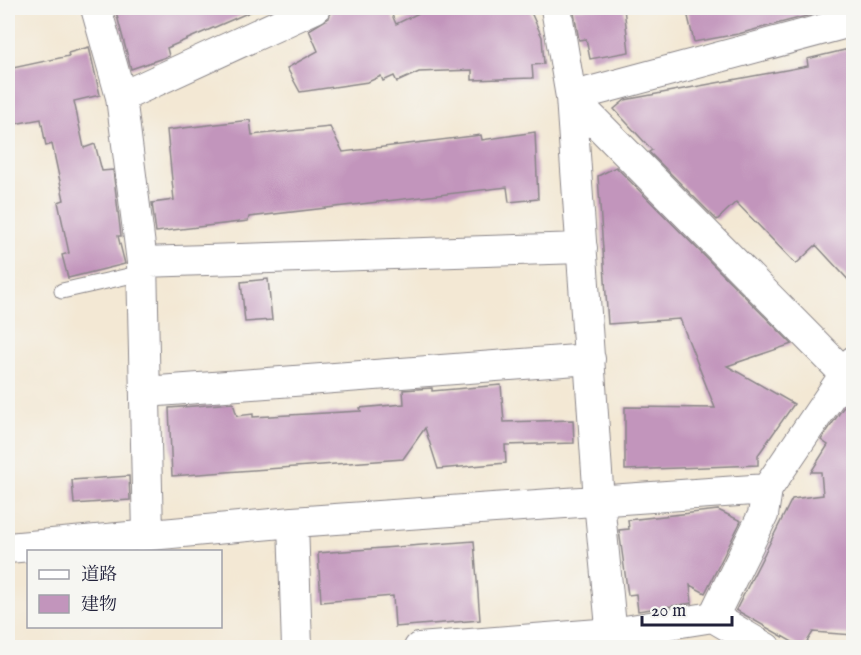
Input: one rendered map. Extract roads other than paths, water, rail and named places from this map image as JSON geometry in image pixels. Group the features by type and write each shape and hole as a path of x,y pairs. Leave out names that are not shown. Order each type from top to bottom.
{"street":[{"path":"96,8 121,97 142,268 148,534"},
{"path":"121,97 315,8"},
{"path":"556,8 571,97 599,501 612,640"},
{"path":"571,97 854,21"},
{"path":"571,97 850,373 766,489 763,515 713,617"},
{"path":"142,268 582,248"},
{"path":"145,392 590,359"},
{"path":"8,548 293,522 766,489"},
{"path":"293,522 297,648"},
{"path":"419,648 612,640 713,617 766,648"}],"lane":[{"path":"62,291 142,268"}]}
